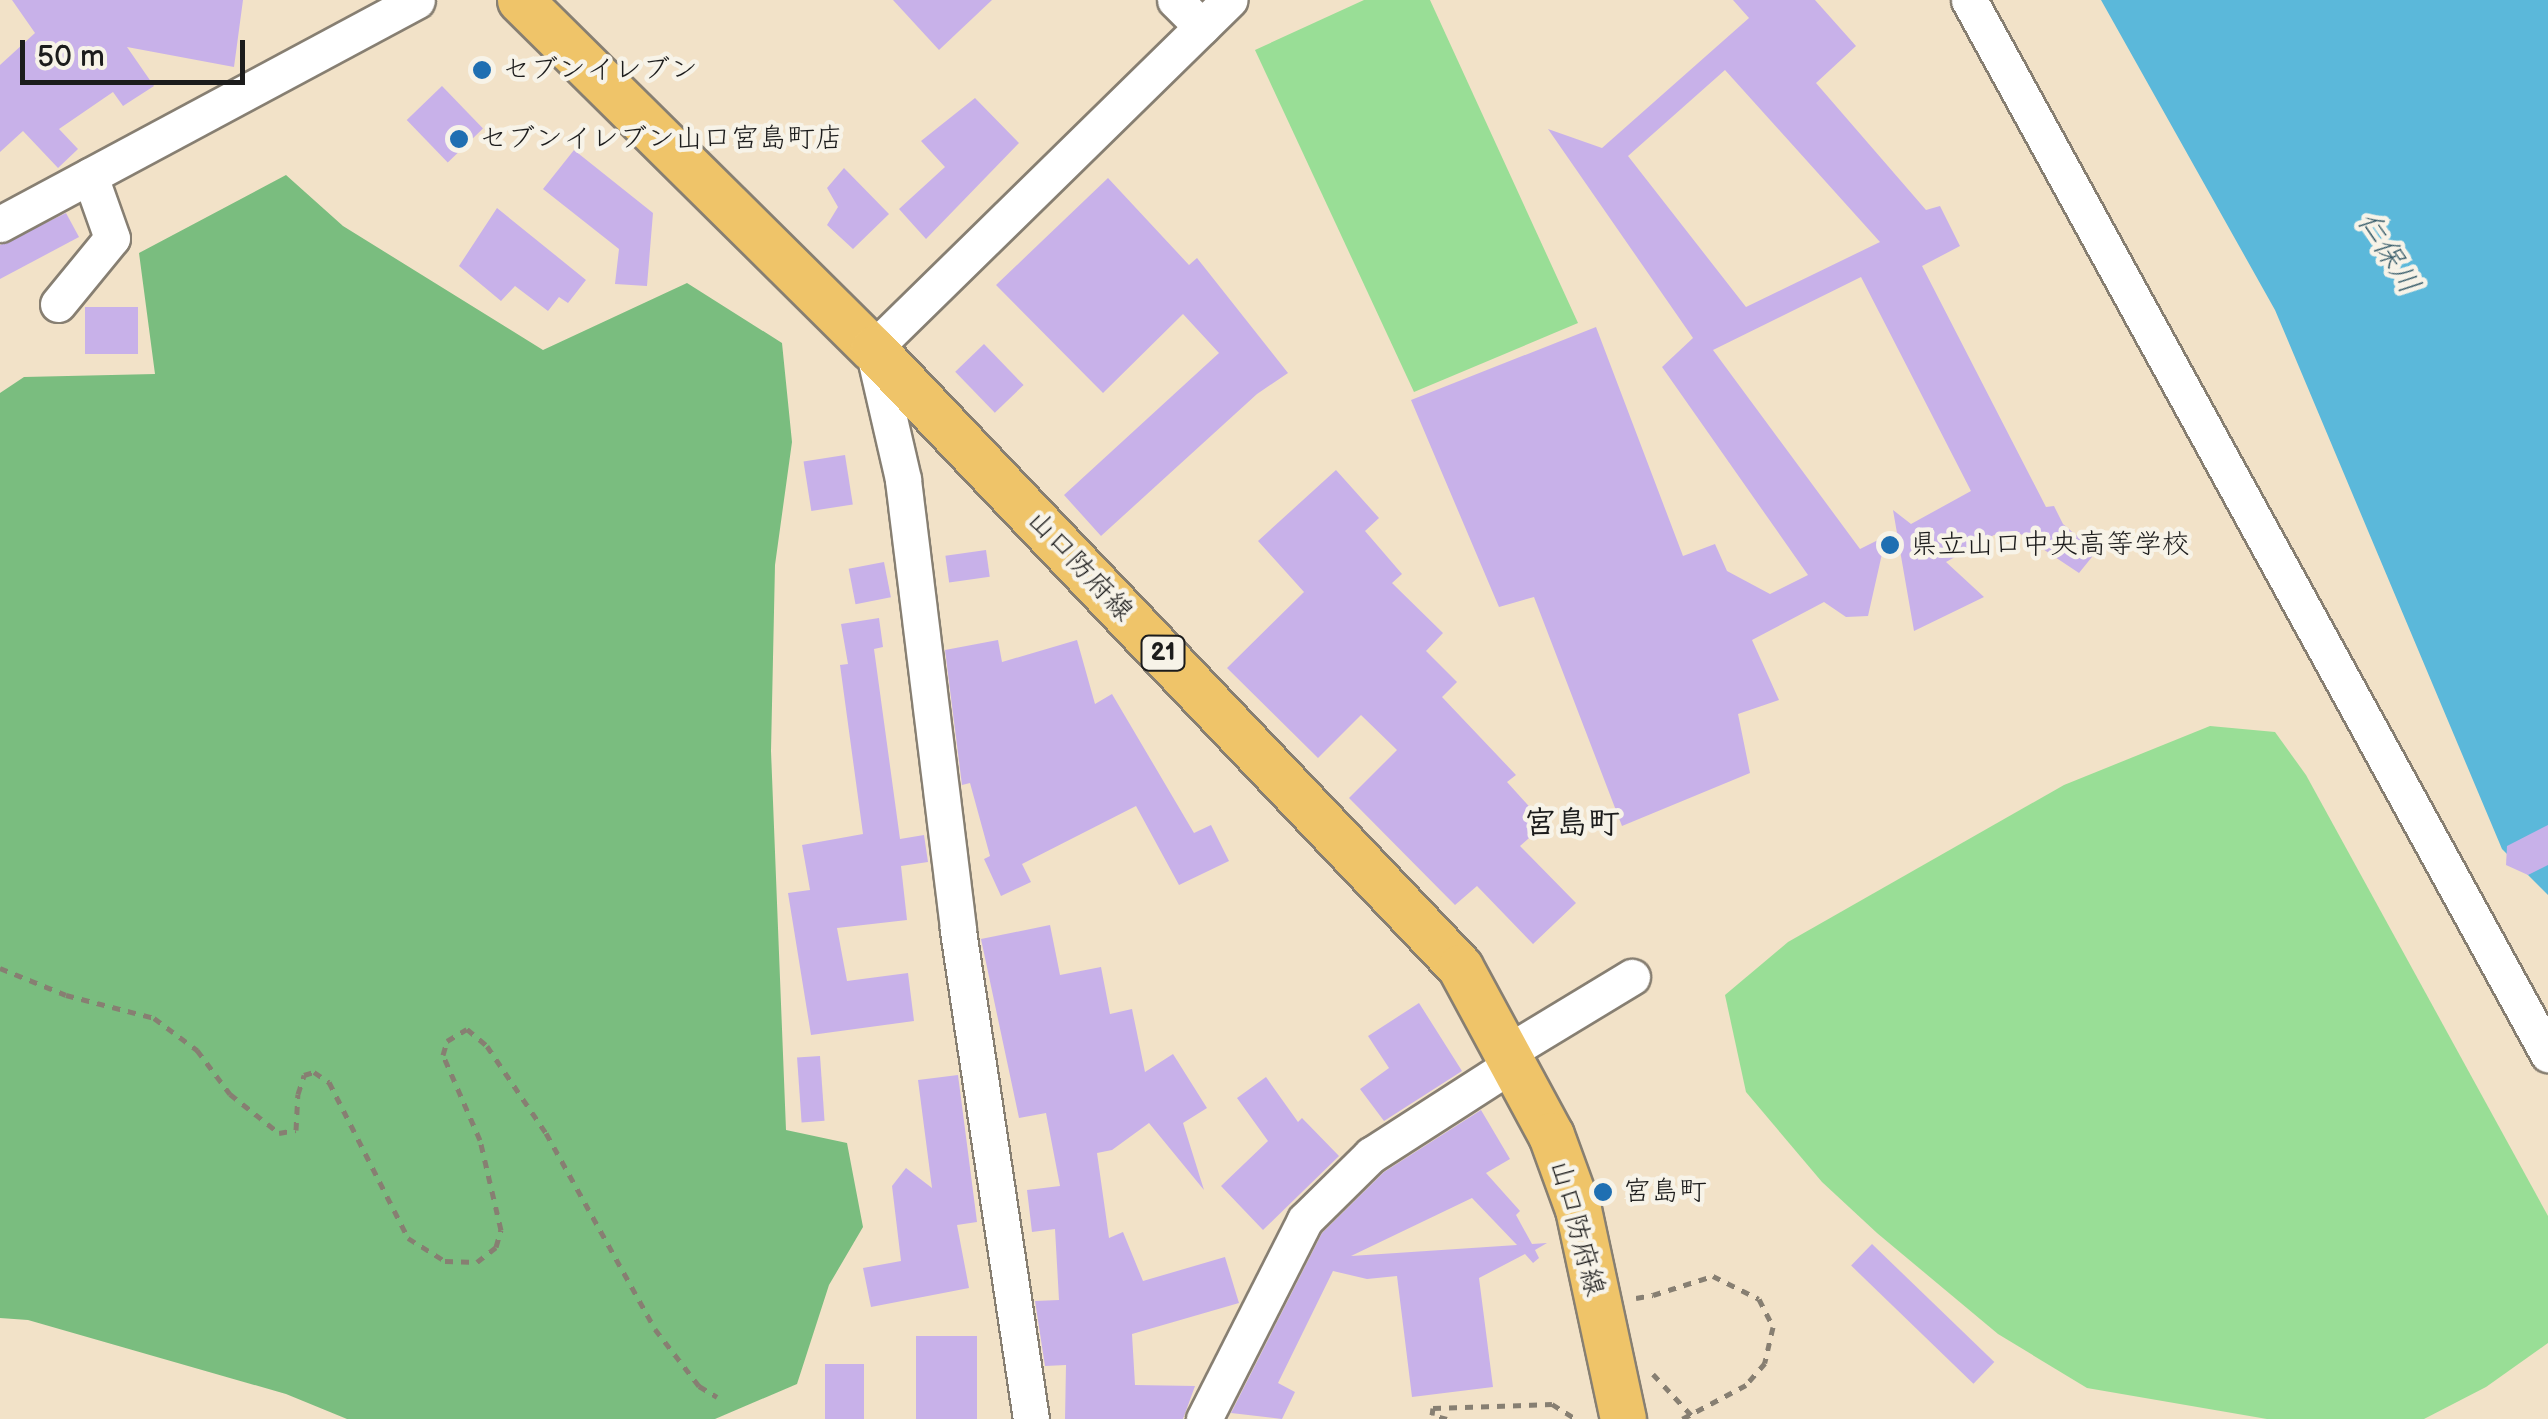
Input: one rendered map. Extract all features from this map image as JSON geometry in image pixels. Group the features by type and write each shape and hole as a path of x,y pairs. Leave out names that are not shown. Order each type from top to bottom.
{"main road":[{"name":"山口防府線","path":"520,0 873,349 1460,967 1551,1134 1578,1209 1624,1419"}],"street":[{"path":"0,224 417,0"},
{"path":"1176,0 1202,28"},
{"path":"1031,1419 958,928 904,479 873,349 1230,0"},
{"path":"1969,0 2548,1054"},
{"path":"58,304 112,238 90,176"},
{"path":"1204,1419 1305,1220 1371,1155 1632,977"}],"path":[{"path":"0,968 66,995 154,1018 197,1050 230,1094 279,1132 296,1130 298,1094 304,1076 314,1072 330,1082 408,1238 446,1260 477,1262 496,1247 501,1230 480,1140 443,1056 447,1042 467,1029 487,1046 546,1134 655,1329 690,1376 717,1397"},
{"path":"1653,1295 1713,1276 1759,1299 1773,1328 1765,1364 1746,1384 1682,1419"},
{"path":"1638,1298 1641,1316"},
{"path":"1651,1372 1695,1419"},
{"path":"1447,1419 1432,1415 1433,1408 1552,1404 1576,1419"}],"green space":[{"path":"1364,0 1430,0 1578,323 1414,392 1255,50"},
{"path":"286,175 343,226 543,350 687,283 782,343 792,442 775,565 771,751 786,1130 847,1143 863,1227 829,1285 797,1384 715,1419 347,1419 286,1394 28,1320 0,1318 0,393 24,377 155,374 139,253"},
{"path":"2210,726 2275,732 2306,775 2548,1216 2548,1343 2486,1387 2424,1419 2267,1419 2087,1388 1998,1334 1877,1233 1822,1182 1746,1092 1725,995 1788,942 2064,785"}],"water":[{"name":"仁保川","path":"2101,0 2548,0 2548,895 2502,849 2275,310"}],"building":[{"path":"12,0 243,0 234,67 127,47 154,86 123,106 113,92 59,129 78,149 58,168 23,131 0,152 0,65 35,33"},
{"path":"893,0 992,0 939,50"},
{"path":"1733,0 1815,0 1856,46 1816,83 1926,210 1940,206 1960,246 1922,266 2046,507 2054,506 2063,524 2096,552 2079,573 2016,531 1994,535 1946,562 1984,597 1914,631 1893,510 1911,524 1971,491 1861,277 1713,350 1860,549 1886,536 1868,616 1846,617 1824,602 1752,640 1779,700 1738,714 1750,773 1622,826 1534,597 1499,607 1411,400 1596,327 1683,556 1715,544 1727,571 1770,594 1808,575 1662,367 1693,338 1548,129 1602,148 1749,18","holes":["1725,70 1880,242 1746,307 1628,156"]},
{"path":"442,86 483,128 448,162 407,120"},
{"path":"975,98 1019,143 926,239 899,209 945,167 921,141"},
{"path":"574,150 653,213 647,286 615,284 619,249 543,189"},
{"path":"844,168 889,214 853,249 827,225 838,207 827,188"},
{"path":"1108,178 1189,265 1197,258 1288,373 1257,394 1101,536 1064,495 1219,353 1183,314 1103,393 996,285"},
{"path":"497,208 586,280 568,303 559,297 548,311 515,286 501,301 459,266"},
{"path":"66,213 79,237 0,279 0,245"},
{"path":"85,307 138,307 138,354 85,354"},
{"path":"984,344 1024,385 995,413 955,372"},
{"path":"845,455 853,504 811,511 804,462"},
{"path":"1336,470 1379,518 1365,531 1402,574 1392,583 1443,633 1426,651 1457,682 1442,697 1516,775 1507,782 1545,824 1520,846 1576,903 1533,944 1477,886 1455,905 1349,798 1397,750 1361,715 1318,758 1227,668 1304,592 1258,541"},
{"path":"986,550 990,577 949,582 945,556"},
{"path":"884,562 891,597 856,604 849,569"},
{"path":"879,618 883,647 874,649 900,839 924,835 928,862 901,866 907,920 837,928 847,981 908,973 914,1021 811,1035 788,893 810,890 802,845 863,834 840,665 848,664 841,624"},
{"path":"998,640 1002,662 1077,640 1095,704 1112,694 1194,833 1211,825 1229,861 1179,885 1136,806 1022,864 1031,882 1001,896 984,859 990,856 970,783 962,785 945,650"},
{"path":"2548,825 2548,865 2528,875 2506,865 2507,846"},
{"path":"1050,925 1060,975 1101,967 1110,1014 1132,1009 1145,1072 1173,1054 1207,1108 1183,1123 1204,1190 1149,1123 1112,1150 1097,1153 1109,1238 1123,1232 1143,1281 1225,1257 1239,1303 1132,1334 1135,1385 1195,1386 1183,1419 1065,1419 1066,1365 1045,1366 1035,1301 1059,1300 1055,1229 1032,1232 1027,1190 1060,1186 1046,1113 1019,1118 981,939"},
{"path":"1419,1003 1462,1071 1384,1121 1360,1089 1389,1068 1368,1036"},
{"path":"820,1056 825,1121 802,1122 797,1058"},
{"path":"958,1075 977,1222 957,1225 969,1288 871,1307 863,1268 901,1261 892,1186 906,1168 932,1188 918,1080"},
{"path":"1266,1077 1298,1122 1302,1118 1339,1156 1263,1230 1221,1186 1268,1141 1237,1098"},
{"path":"1481,1110 1510,1159 1486,1173 1520,1211 1516,1215 1532,1244 1547,1243 1535,1250 1539,1258 1533,1263 1525,1254 1479,1278 1493,1387 1412,1397 1397,1276 1367,1279 1333,1271 1278,1383 1295,1392 1282,1419 1231,1413 1322,1233 1384,1172","holes":["1472,1198 1517,1245 1351,1256"]},
{"path":"1872,1244 1994,1362 1973,1384 1851,1266"},
{"path":"916,1336 977,1336 977,1419 916,1419"},
{"path":"825,1364 864,1364 864,1419 825,1419"}],"place":[{"name":"セブンイレブン","path":"482,70"},
{"name":"セブンイレブン山口宮島町店","path":"459,139"},
{"name":"県立山口中央高等学校","path":"1890,545"},
{"name":"宮島町","path":"1603,1192"}],"district":[{"name":"宮島町","path":"1572,824"}]}
